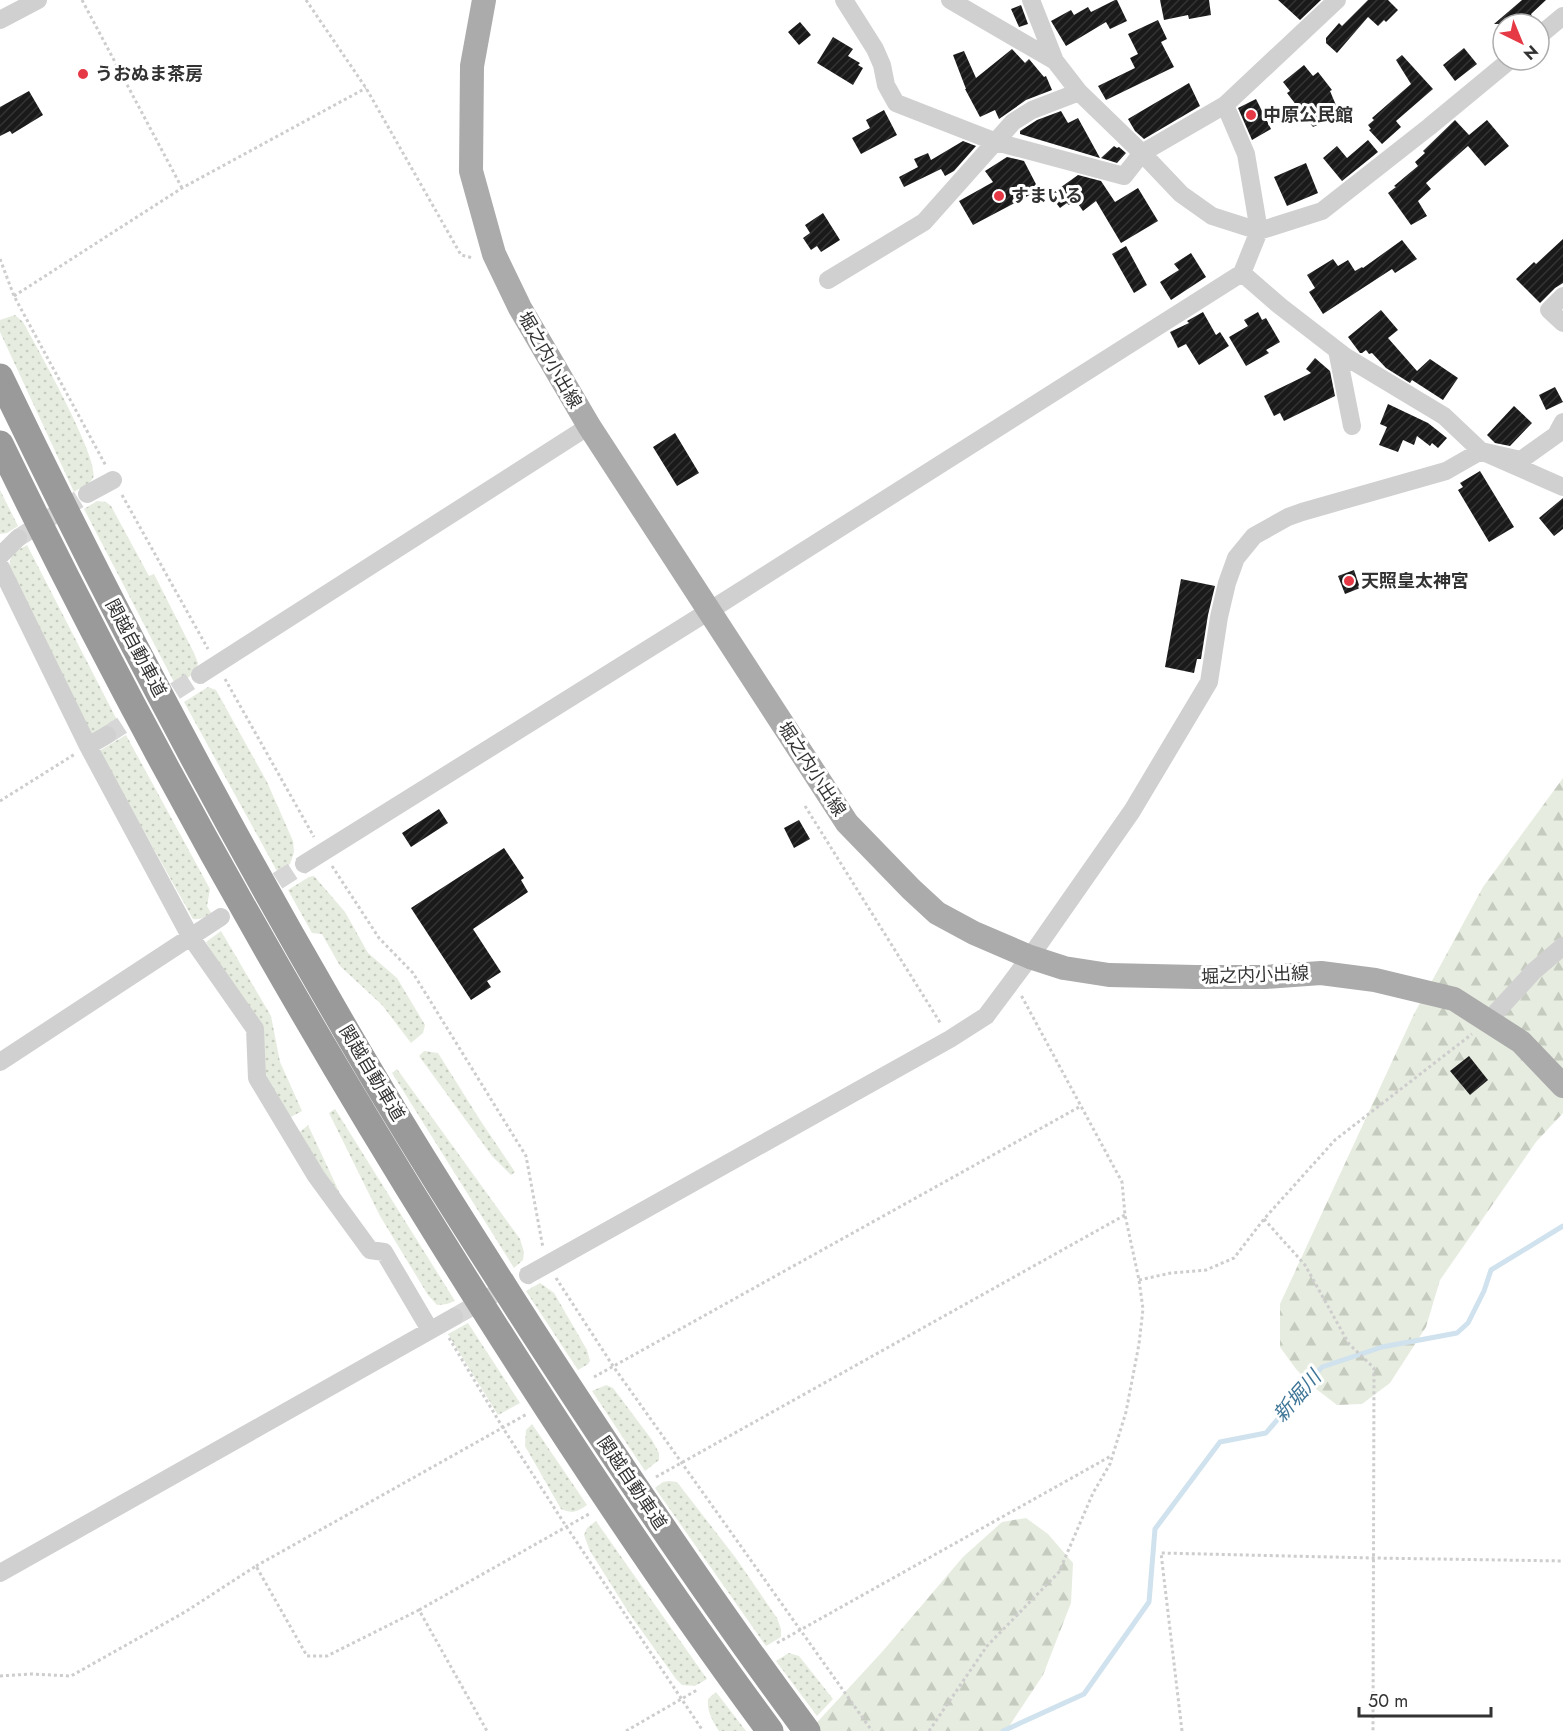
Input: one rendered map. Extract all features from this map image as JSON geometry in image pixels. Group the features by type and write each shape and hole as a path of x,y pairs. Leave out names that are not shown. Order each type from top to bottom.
{"highway":[{"name":"関越自動車道","path":"0,376 63,506 175,723 256,873 338,1017 479,1247 577,1400 726,1620 807,1731"},
{"name":"関越自動車道","path":"0,444 154,747 314,1030 384,1148 556,1424 637,1545 770,1731"}],"main road":[{"name":"堀之内小出線","path":"484,0 472,66 471,171 494,254 520,309 589,426 847,823 937,913 974,933 1030,957 1064,968 1109,975 1265,977 1321,973 1375,980 1454,999 1521,1042 1563,1086"}],"street":[{"path":"0,20 38,0"},
{"path":"844,0 875,49 882,65 886,85 896,103 996,142 1124,176 1142,153 1225,105 1337,0"},
{"path":"950,0 1055,60"},
{"path":"1031,0 1055,60 1079,92 1181,194 1212,216 1259,231 1322,211 1495,72"},
{"path":"1551,26 1563,16"},
{"path":"828,280 924,222 1013,122 1032,110 1079,92"},
{"path":"304,864 709,611 1242,273 1259,231 1246,154 1225,105"},
{"path":"1242,273 1336,350 1444,416 1481,451 1563,487"},
{"path":"1563,296 1549,310 1563,323"},
{"path":"1336,350 1352,426"},
{"path":"528,1275 950,1039 986,1016 1132,810 1209,682 1227,583 1236,558 1254,536 1302,512 1446,471 1481,451 1521,460 1556,435 1563,422"},
{"path":"200,675 589,426"},
{"path":"87,494 114,480"},
{"path":"0,556 18,538"},
{"path":"0,566 88,746 190,936 255,1029 257,1078 316,1176 370,1250 384,1252 441,1323 0,1573"},
{"path":"88,746 107,735"},
{"path":"0,1062 221,917"},
{"path":"1488,1021 1534,971 1563,946"}],"path":[{"path":"82,0 182,188"},
{"path":"306,0 366,88 461,255 499,264"},
{"path":"14,296 182,188 366,88"},
{"path":"0,260 14,296 114,480 322,851 379,938 413,973 526,1156 546,1264 681,1462 872,1731"},
{"path":"0,801 88,746"},
{"path":"805,806 950,1039"},
{"path":"929,1731 987,1646 1059,1572 1093,1493 1113,1455 1126,1412 1143,1309 1125,1215 1122,1182 1013,981"},
{"path":"1139,1280 1206,1270 1234,1258 1263,1219 1335,1140 1488,1021"},
{"path":"594,1377 1081,1106"},
{"path":"656,1477 1125,1215"},
{"path":"1263,1219 1305,1265 1349,1344 1374,1368 1373,1731"},
{"path":"441,1323 503,1428 564,1523 703,1731"},
{"path":"0,1676 31,1674 70,1676 185,1612 256,1566 528,1414"},
{"path":"777,1642 1113,1455"},
{"path":"256,1566 307,1656 327,1656 419,1610 589,1514"},
{"path":"1182,1731 1161,1553 1563,1561"},
{"path":"419,1610 487,1731"},
{"path":"626,1731 697,1690"}],"green space":[{"path":"15,315 23,322 66,402 93,467 92,480 74,492 0,332 0,320"},
{"path":"0,490 18,526 7,533 0,534"},
{"path":"97,501 106,502 111,506 149,576 154,574 194,653 198,663 196,672 176,686 84,509"},
{"path":"27,545 117,720 97,733 89,733 9,572 13,555"},
{"path":"208,687 216,690 267,782 293,841 294,852 290,864 278,873 184,702"},
{"path":"126,735 210,889 207,906 211,913 203,918 193,919 99,751"},
{"path":"1563,778 1563,1113 1536,1142 1440,1280 1426,1327 1390,1383 1362,1404 1337,1405 1311,1385 1280,1347 1280,1304 1414,1014 1483,887"},
{"path":"314,876 345,912 368,953 397,978 425,1025 423,1033 411,1043 382,1005 340,966 322,934 312,933 288,890"},
{"path":"221,931 271,1016 280,1062 302,1111 289,1118 267,1087 257,1029 206,942"},
{"path":"424,1051 438,1053 515,1172 511,1175 492,1156 419,1056"},
{"path":"397,1069 520,1239 524,1252 523,1260 514,1268 392,1073"},
{"path":"335,1109 455,1301 437,1305 428,1295 380,1216 329,1113"},
{"path":"308,1125 355,1226 299,1138 300,1132"},
{"path":"540,1283 554,1293 587,1350 590,1361 578,1370 526,1291"},
{"path":"468,1323 520,1403 498,1415 448,1334"},
{"path":"606,1385 613,1388 659,1453 659,1460 645,1471 592,1391"},
{"path":"532,1424 587,1505 574,1512 561,1509 525,1446 526,1430"},
{"path":"669,1481 677,1482 735,1557 777,1618 781,1637 766,1646 655,1488"},
{"path":"1026,1518 1048,1534 1073,1563 1071,1603 1043,1675 1006,1731 809,1731 882,1652 963,1557 1002,1522"},
{"path":"596,1521 707,1679 695,1686 682,1685 629,1613 590,1551 584,1535 587,1528"},
{"path":"789,1653 799,1656 833,1699 817,1716 776,1661"},
{"path":"716,1692 746,1731 719,1731 708,1708 708,1699"}],"building":[{"path":"1115,0 1127,21 1110,29 1106,22 1066,46 1051,21 1071,10 1074,15 1088,7 1091,12"},
{"path":"1160,0 1209,0 1211,15 1189,19 1188,15 1164,20"},
{"path":"1278,0 1321,0 1300,20"},
{"path":"1368,0 1388,0 1398,10 1386,22 1384,20 1378,26 1368,17 1337,53 1326,43 1326,38 1339,23 1342,26"},
{"path":"1522,0 1546,0 1533,12 1508,12"},
{"path":"1021,5 1028,24 1019,27 1011,9"},
{"path":"1158,20 1167,39 1161,42 1174,67 1106,100 1098,86 1135,68 1130,58 1138,54 1128,34"},
{"path":"800,22 811,35 799,45 788,32"},
{"path":"833,37 853,49 848,56 860,63 858,65 863,68 853,85 817,63"},
{"path":"1464,48 1477,64 1455,81 1443,65"},
{"path":"1012,49 1025,63 1029,59 1044,77 1046,76 1052,90 1026,100 999,119 995,110 980,117 965,89 953,55 964,51 976,78"},
{"path":"1402,55 1433,89 1396,121 1401,127 1382,144 1369,130 1371,129 1368,125 1374,120 1372,118 1411,84 1396,60"},
{"path":"1304,65 1313,76 1318,72 1332,90 1330,91 1338,110 1335,111 1337,116 1313,127 1287,93 1290,91 1283,82"},
{"path":"1189,83 1200,106 1144,139 1135,131 1128,119"},
{"path":"29,91 43,115 12,134 10,131 0,136 0,107"},
{"name":"中原公民館","path":"1256,99 1271,129 1252,140 1238,108"},
{"path":"884,110 897,135 861,154 852,138 870,128 866,120"},
{"path":"1061,111 1068,123 1078,118 1100,158 1020,134 1020,131 1037,120"},
{"path":"1455,120 1469,135 1487,120 1509,146 1485,166 1468,146 1426,183 1431,189 1418,201 1427,216 1411,225 1388,193 1418,166 1415,162 1425,153 1423,151"},
{"path":"1368,140 1378,152 1342,181 1323,158 1337,146 1347,158"},
{"path":"963,141 976,146 954,171 945,176 941,169 904,187 899,177 918,167 914,159 928,153 931,160"},
{"path":"1114,146 1126,153 1117,163 1101,158"},
{"name":"すまいる","path":"1007,157 1024,161 1039,190 973,225 959,201 993,182 985,171"},
{"path":"1306,163 1318,193 1287,206 1274,177"},
{"path":"1078,175 1101,181 1115,202 1138,188 1158,221 1121,243 1096,201 1083,211 1076,201 1060,208 1050,195"},
{"path":"823,213 840,240 821,252 817,246 811,250 803,238 810,233 805,225"},
{"path":"1563,239 1563,283 1540,303 1516,279"},
{"path":"1402,240 1417,259 1395,273 1392,269 1323,314 1309,292 1315,288 1307,275 1333,259 1338,266 1348,260 1355,271 1363,268"},
{"path":"1126,246 1147,285 1134,293 1112,254"},
{"path":"1191,253 1206,277 1171,300 1160,282 1179,270 1174,264"},
{"path":"1381,310 1398,330 1388,338 1417,371 1430,359 1458,378 1443,400 1412,380 1410,383 1386,368 1372,353 1369,354 1366,350 1360,353 1348,337"},
{"path":"1203,312 1216,335 1220,332 1229,346 1199,365 1186,344 1178,348 1170,332 1189,323 1187,321"},
{"path":"1258,312 1262,320 1266,318 1280,342 1266,350 1269,353 1246,366 1229,337 1248,326 1244,320"},
{"path":"1315,358 1330,371 1335,396 1284,421 1280,413 1274,416 1264,396 1311,373 1306,369"},
{"path":"1555,387 1563,402 1546,410 1539,395"},
{"path":"1388,404 1428,423 1447,438 1438,448 1432,443 1430,446 1417,436 1414,445 1403,440 1398,452 1379,445 1387,427 1380,424"},
{"path":"1514,406 1532,423 1510,446 1495,443 1487,435"},
{"path":"675,433 699,473 677,486 653,447"},
{"path":"1480,471 1514,527 1489,542 1458,490 1463,487 1460,483"},
{"path":"1563,498 1563,529 1554,536 1539,518"},
{"name":"天照皇太神宮","path":"1354,570 1360,588 1345,594 1338,576"},
{"path":"1181,579 1215,586 1201,659 1197,659 1194,673 1165,667"},
{"path":"439,809 448,823 411,847 402,833"},
{"path":"799,820 810,839 794,848 784,828"},
{"path":"504,848 524,878 521,880 528,892 473,929 501,972 487,981 491,987 471,1000 411,908"},
{"path":"1469,1056 1488,1080 1470,1095 1450,1071"}],"waterway":[{"name":"新堀川","path":"1003,1731 1084,1694 1149,1602 1155,1529 1220,1442 1266,1433 1322,1367 1382,1347 1457,1333 1468,1323 1484,1291 1491,1270 1563,1226"}],"tunnel":[{"path":"18,538 87,494"},
{"path":"107,735 200,675"},
{"path":"232,910 304,864"},
{"path":"454,1317 528,1275"}],"place":[{"name":"うおぬま茶房","path":"83,74"},
{"name":"中原公民館","path":"1251,115"},
{"name":"すまいる","path":"999,196"},
{"name":"天照皇太神宮","path":"1349,581"}]}
